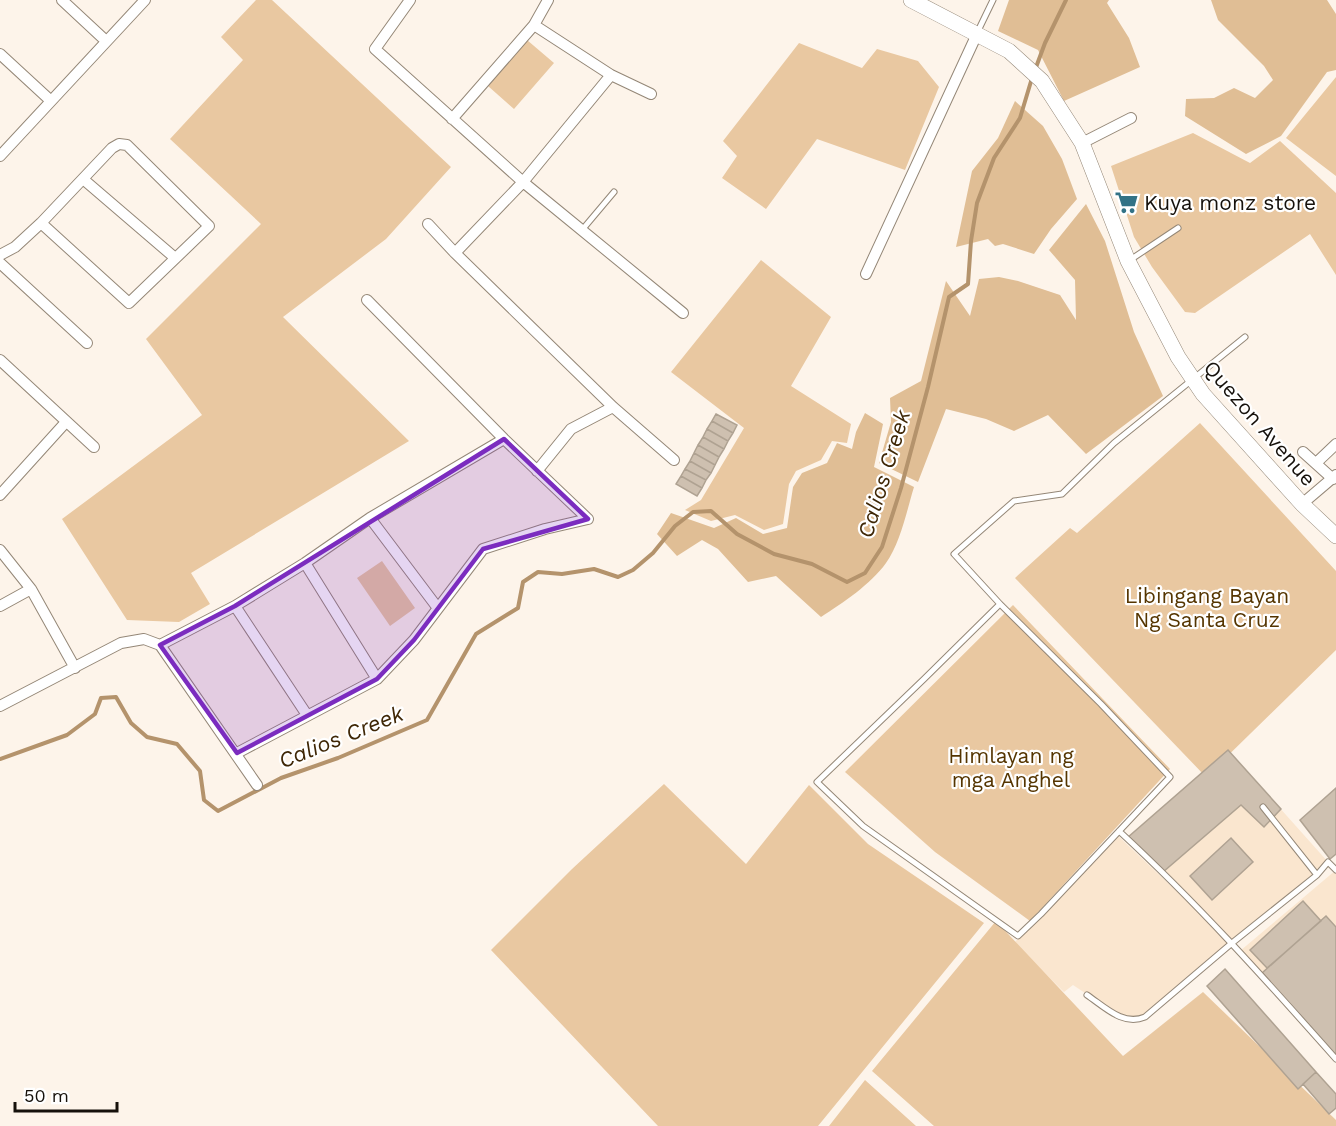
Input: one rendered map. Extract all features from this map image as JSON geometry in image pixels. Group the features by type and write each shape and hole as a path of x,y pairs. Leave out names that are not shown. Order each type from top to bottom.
{"main road":[{"name":"Quezon Avenue","path":"911,0 1009,51 1042,81 1082,143 1128,261 1155,315 1192,379 1302,504 1336,537"}],"street":[{"path":"62,0 106,41"},
{"path":"0,156 145,0"},
{"path":"410,0 375,49 523,182 683,313"},
{"path":"452,118 534,25 548,0"},
{"path":"534,25 611,75 651,94"},
{"path":"866,274 977,34"},
{"path":"0,54 51,101"},
{"path":"455,253 523,182 611,75"},
{"path":"1082,143 1131,118"},
{"path":"0,255 15,247 41,223 118,144 127,146 209,226 174,257 129,303 41,223"},
{"path":"83,179 174,257"},
{"path":"428,224 613,407 674,460"},
{"path":"0,263 87,343"},
{"path":"237,753 377,678 414,640 483,549 545,529 588,519 504,439 367,300"},
{"path":"0,360 94,447"},
{"path":"537,471 571,429 613,407"},
{"path":"0,495 66,422"},
{"path":"160,645 235,606 305,563 370,518 504,439"},
{"path":"1316,464 1336,444"},
{"path":"1302,504 1334,477 1303,452"},
{"path":"370,518 437,607"},
{"path":"0,550 31,589 75,668"},
{"path":"305,563 377,678"},
{"path":"0,606 31,589"},
{"path":"235,606 307,714"},
{"path":"0,706 121,644 144,639 160,645 257,785"}],"lane":[{"path":"977,34 993,0"},
{"path":"582,230 614,192"},
{"path":"1128,261 1178,228"},
{"path":"1000,604 818,782 862,826 1018,936 1170,777 954,554 1014,501 1062,494 1114,443 1245,337"},
{"path":"1263,807 1317,875"},
{"path":"1119,831 1178,885 1336,1059"},
{"path":"1087,995 1124,1019 1134,1022 1145,1017 1317,875 1328,862 1336,870"}],"highlighted area":[{"path":"504,439 588,519 483,549 414,640 377,679 237,753 160,645 235,606"}],"shaded area":[{"path":"1009,0 1109,0 1107,3 1129,38 1140,67 1064,101 1038,50 998,31"},
{"path":"1211,0 1327,0 1336,14 1336,70 1327,72 1281,136 1246,154 1185,116 1186,99 1214,98 1234,88 1255,98 1273,80 1264,66 1218,20"},
{"path":"1015,101 1043,126 1062,159 1077,199 1051,229 1034,254 1003,244 995,246 988,239 956,247 972,171 998,138"},
{"path":"1086,204 1105,241 1134,332 1163,396 1086,454 1048,415 1014,431 986,419 946,409 918,482 879,463 891,422 890,398 921,381 946,281 970,316 979,279 999,277 1060,295 1076,320 1075,280 1049,250"},
{"path":"865,413 883,424 874,467 914,487 899,537 886,563 865,586 821,617 776,576 748,582 718,549 702,540 677,556 657,534 671,513 714,528 736,518 763,534 787,528 793,487 802,473 827,463 837,443 852,449 856,432"},
{"path":"1228,750 1328,862 1145,1017 1124,1019 1073,985 1064,992 1014,943 1116,834 1221,933 1127,838"},
{"path":"1336,870 1336,1058 1240,951"}],"green space":[{"path":"256,0 272,0 451,167 386,239 283,317 409,441 191,573 210,604 179,622 127,620 62,519 202,415 146,339 261,224 170,139 243,60 221,37"},
{"path":"527,40 554,63 514,109 488,86"},
{"path":"799,43 862,68 877,49 918,61 939,87 905,170 817,139 766,209 722,178 737,156 723,141"},
{"path":"1336,77 1336,176 1286,138"},
{"path":"1193,133 1250,163 1280,141 1336,193 1336,275 1310,234 1195,313 1185,312 1152,267 1134,237 1111,166"},
{"path":"761,260 831,317 791,386 851,424 847,443 832,441 821,460 796,471 789,484 783,524 764,530 735,515 711,521 685,510 701,500 744,428 671,372"},
{"name":"Libingang Bayan Ng Santa Cruz","path":"1200,423 1336,571 1336,650 1206,777 1015,578 1070,528 1077,533"},
{"path":"382,561 415,608 390,626 357,578"},
{"name":"Himlayan ng mga Anghel","path":"1013,605 1170,769 1030,921 935,852 845,772"},
{"path":"664,784 746,864 809,785 868,844 984,923 818,1126 658,1126 491,950 572,869"},
{"path":"996,921 1123,1056 1203,992 1336,1120 1336,1126 934,1126 872,1071"},
{"path":"865,1080 916,1126 829,1126"}],"building":[{"path":"716,414 737,425 733,433 712,421"},
{"path":"712,421 733,433 728,441 707,429"},
{"path":"707,429 728,441 724,449 703,437"},
{"path":"703,437 724,449 719,457 698,445"},
{"path":"698,445 719,457 715,465 694,453"},
{"path":"694,453 715,465 711,473 690,461"},
{"path":"690,461 711,473 706,480 685,469"},
{"path":"685,469 706,480 702,488 681,476"},
{"path":"681,476 702,488 697,496 676,484"},
{"path":"1228,750 1281,809 1264,827 1241,805 1163,872 1127,838"},
{"path":"1336,788 1336,854 1330,859 1300,820"},
{"path":"1231,838 1253,862 1212,900 1190,876"},
{"path":"1303,901 1321,921 1267,968 1250,950"},
{"path":"1326,916 1336,927 1336,1057 1262,973"},
{"path":"1225,969 1316,1072 1298,1089 1207,986"},
{"path":"1316,1072 1336,1094 1336,1108 1329,1114 1303,1084"}],"waterway":[{"name":"Calios Creek","path":"1035,70 1066,0"},
{"name":"Calios Creek","path":"0,759 67,735 95,714 101,698 116,697 131,723 147,737 177,744 200,771 204,800 218,811 281,778 338,758 427,720 476,634 518,608 523,582 538,572 562,574 594,569 618,577 633,570 653,553 675,526 693,512 711,511 737,534 774,554 812,564 847,582 865,573 882,547 901,488 949,297 968,284 977,203 994,158 1020,118 1032,78"}],"place":[{"name":"Kuya monz store","path":"1126,202"}]}
